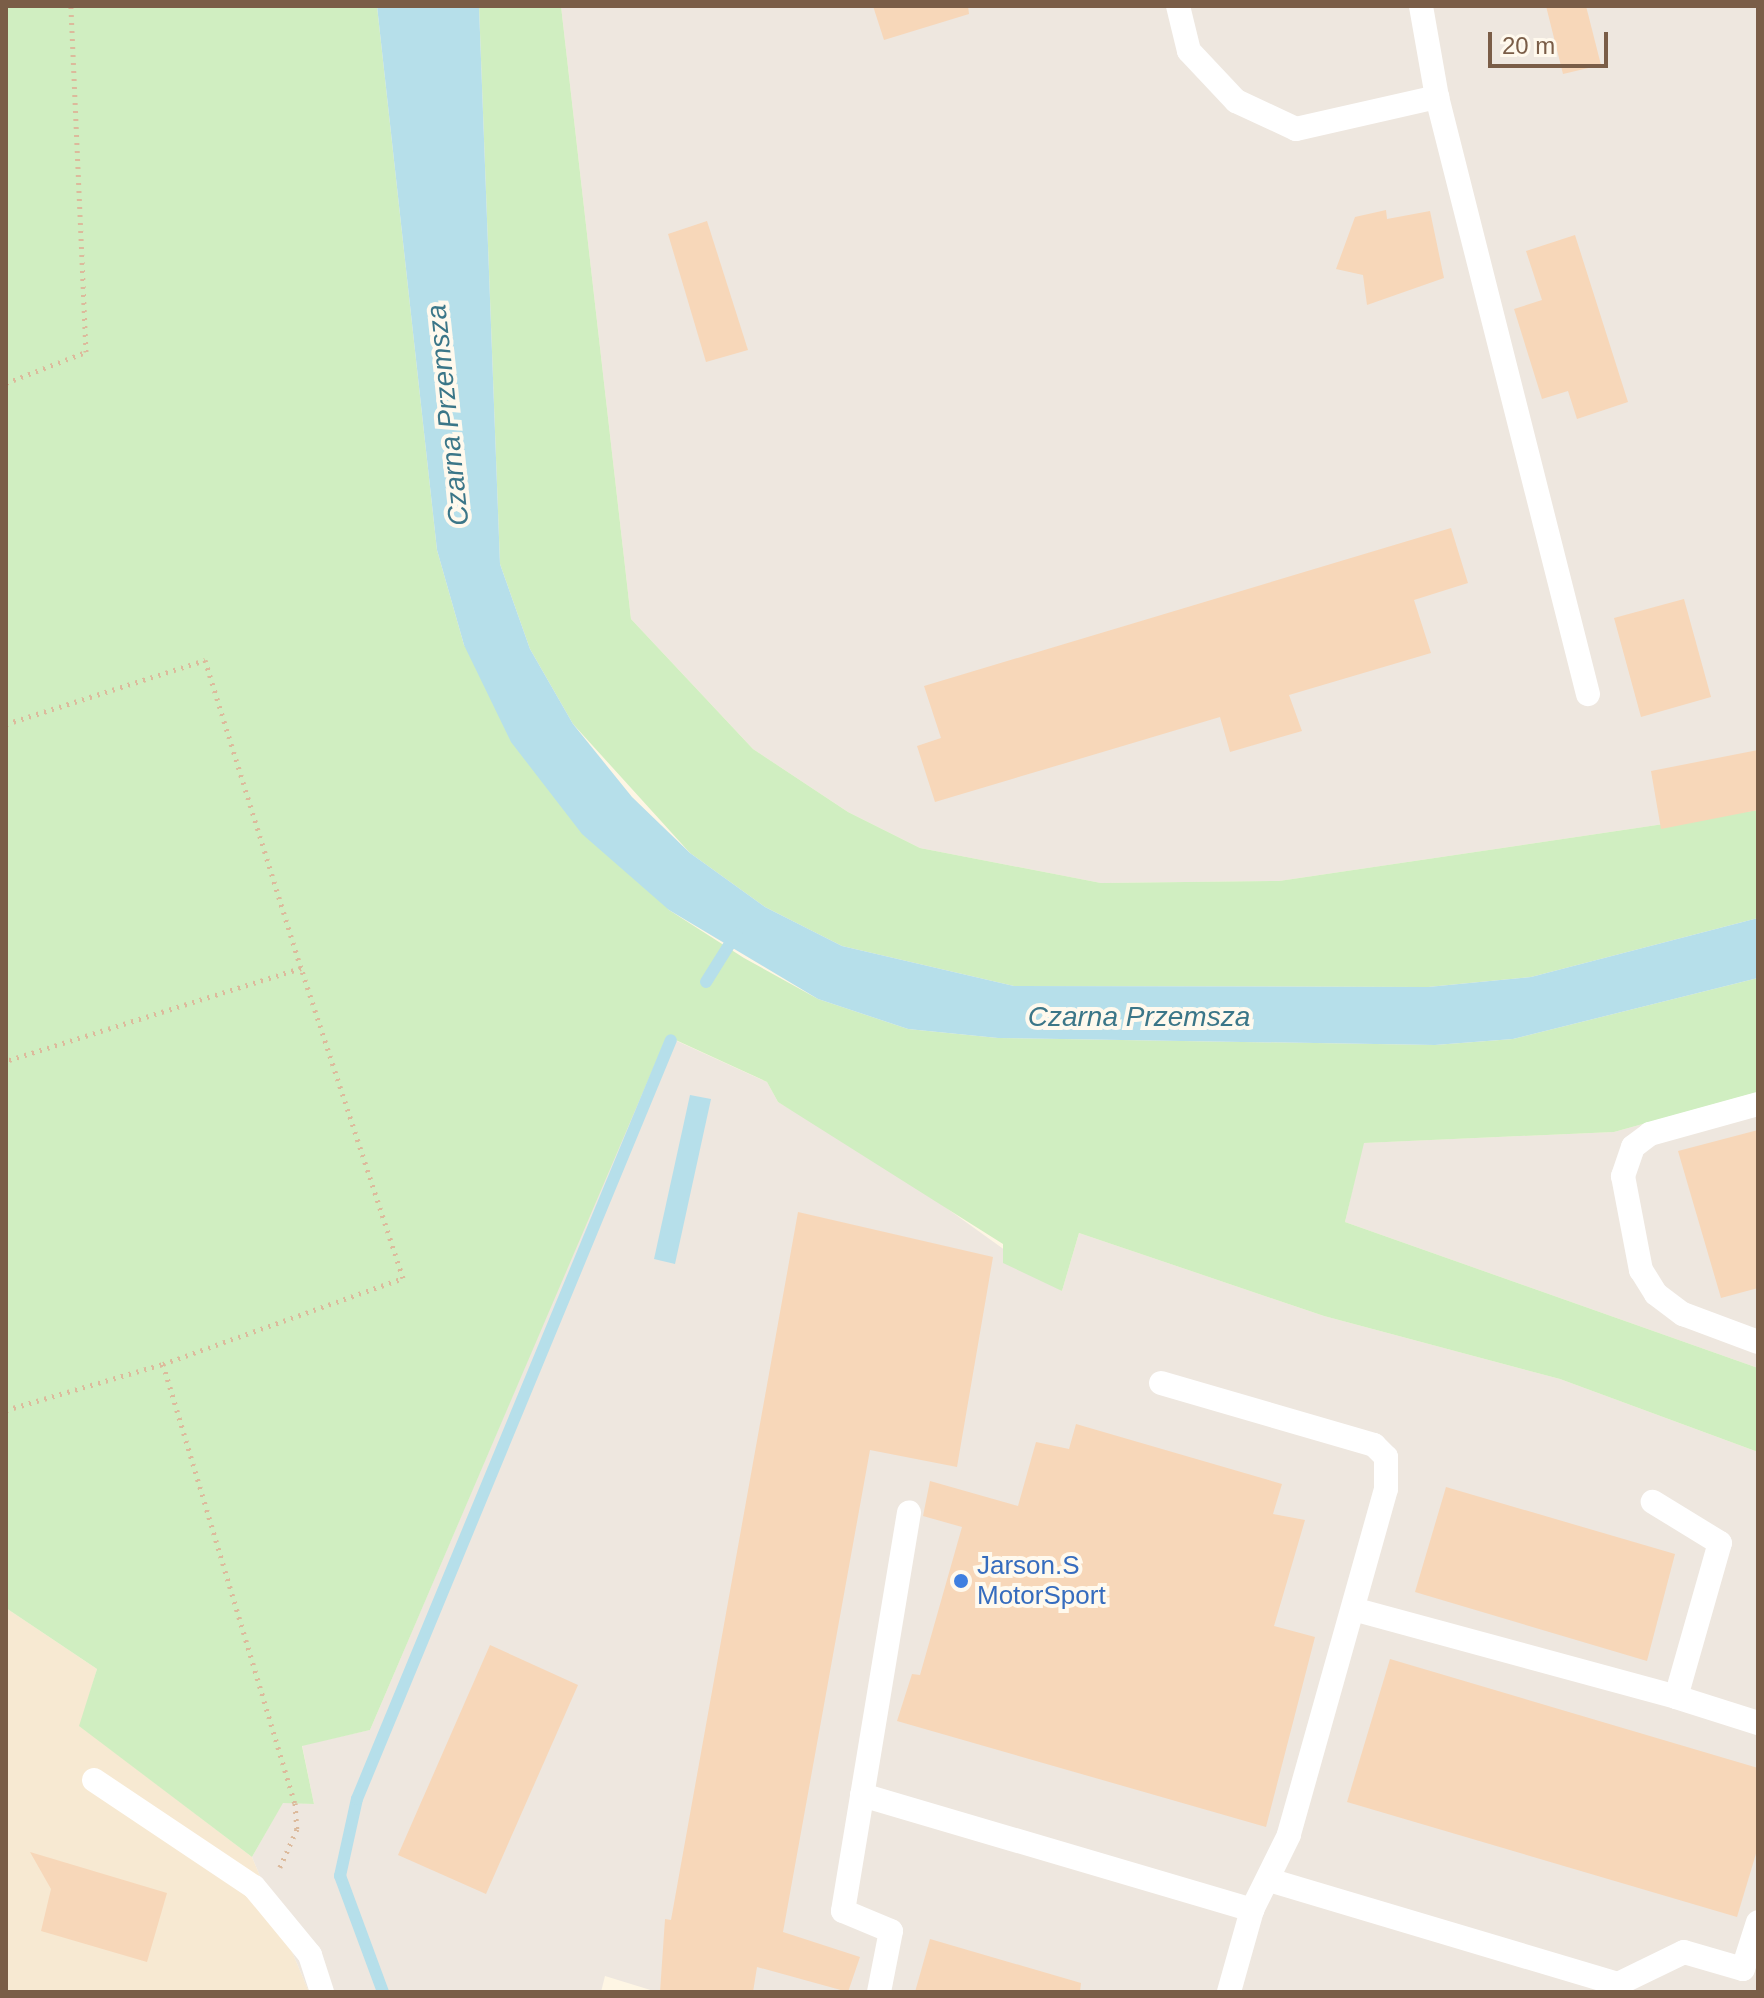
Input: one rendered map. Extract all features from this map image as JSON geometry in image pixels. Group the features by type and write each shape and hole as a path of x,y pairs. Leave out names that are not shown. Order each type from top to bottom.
{"lane":[{"path":"1178,6 1189,51 1236,101 1296,129 1437,97"},
{"path":"1421,6 1437,97 1588,694"},
{"path":"1757,1341 1683,1314 1656,1294 1641,1270 1623,1176 1633,1147 1650,1134 1758,1104"},
{"path":"1161,1383 1374,1445 1386,1457 1386,1489 1289,1835 1252,1910 1229,1992"},
{"path":"1653,1502 1720,1543 1676,1697"},
{"path":"879,1992 891,1931 843,1911 909,1512"},
{"path":"1353,1609 1676,1697 1758,1723"},
{"path":"94,1780 264,1900 310,1955 322,1992"},
{"path":"862,1795 1252,1910"},
{"path":"1269,1880 1618,1984 1684,1952 1743,1969 1758,1922"}],"path":[{"path":"6,383 86,352 71,6"},
{"path":"6,724 205,660 301,968 403,1278 163,1364 6,1410"},
{"path":"6,1061 301,968"},
{"path":"163,1364 295,1803 297,1829 264,1900"}],"shaded area":[{"path":"561,6 1758,6 1758,810 1279,881 1101,883 920,848 848,812 753,749 631,619"},
{"path":"666,1036 767,1082 778,1102 888,1166 1062,1291 1079,1233 1324,1316 1560,1379 1758,1452 1758,1992 657,1992 605,1976 601,1992 309,1992 252,1857 283,1802 314,1804 302,1745 370,1730"},
{"path":"1758,1092 1758,1368 1345,1222 1363,1143 1614,1132"},
{"path":"6,1608 97,1669 80,1726 252,1857 309,1992 6,1992"}],"green space":[{"path":"6,6 377,6 437,550 464,645 669,910 744,958 818,999 908,1029 998,1038 1435,1045 1513,1039 1758,978 1758,1092 1614,1132 1364,1143 1345,1222 1758,1368 1758,1452 1560,1379 1324,1316 1079,1233 1062,1291 1003,1263 1003,1244 778,1102 767,1082 667,1036 370,1730 302,1746 314,1804 283,1803 252,1857 79,1726 97,1669 6,1608"},
{"path":"479,6 561,6 631,619 753,749 848,812 920,848 1101,883 1279,881 1758,810 1758,918 1531,977 1428,987 1014,986 842,946 765,907 690,853 573,724 530,649 500,564"}],"water":[{"name":"Czarna Przemsza","path":"377,6 479,6 500,564 530,649 573,724 632,797 690,853 765,907 842,946 1014,986 1428,987 1531,977 1758,918 1758,978 1513,1039 1435,1045 998,1038 908,1029 818,999 669,910 582,834 511,742 464,645 437,550"},
{"path":"690,1095 711,1099 675,1264 654,1259"}],"building":[{"path":"873,6 968,6 969,14 884,40"},
{"path":"1546,6 1586,6 1601,65 1563,74"},
{"path":"1386,210 1387,219 1430,211 1444,278 1367,305 1363,275 1336,269 1355,217"},
{"path":"707,221 748,350 706,362 668,234"},
{"path":"1575,235 1628,402 1577,419 1568,391 1542,399 1514,309 1542,300 1526,251"},
{"path":"1451,528 1468,583 1414,600 1431,653 1289,695 1302,731 1230,752 1220,717 935,802 917,746 941,738 924,686"},
{"path":"1684,599 1711,697 1641,717 1614,618"},
{"path":"1758,750 1758,810 1661,829 1651,771"},
{"path":"1758,1130 1758,1288 1721,1298 1678,1151"},
{"path":"798,1212 993,1257 957,1467 870,1450 783,1932 860,1957 848,1992 757,1967 753,1992 660,1992 665,1919 671,1920"},
{"path":"1076,1424 1282,1484 1273,1514 1305,1520 1274,1626 1315,1637 1266,1827 897,1721 912,1674 920,1675 962,1527 923,1516 930,1481 1018,1506 1036,1442 1069,1449"},
{"path":"1446,1487 1675,1554 1647,1661 1415,1592"},
{"path":"490,1645 578,1685 486,1894 398,1855"},
{"path":"1390,1659 1758,1768 1758,1847 1737,1917 1347,1802"},
{"path":"30,1852 167,1893 147,1962 41,1931 51,1889"},
{"path":"930,1939 1081,1983 1080,1992 915,1992"}],"waterway":[{"path":"706,982 736,934"},
{"path":"383,1992 340,1876 357,1799 671,1040"}],"place":[{"name":"Jarson.S MotorSport","path":"961,1581"}]}
